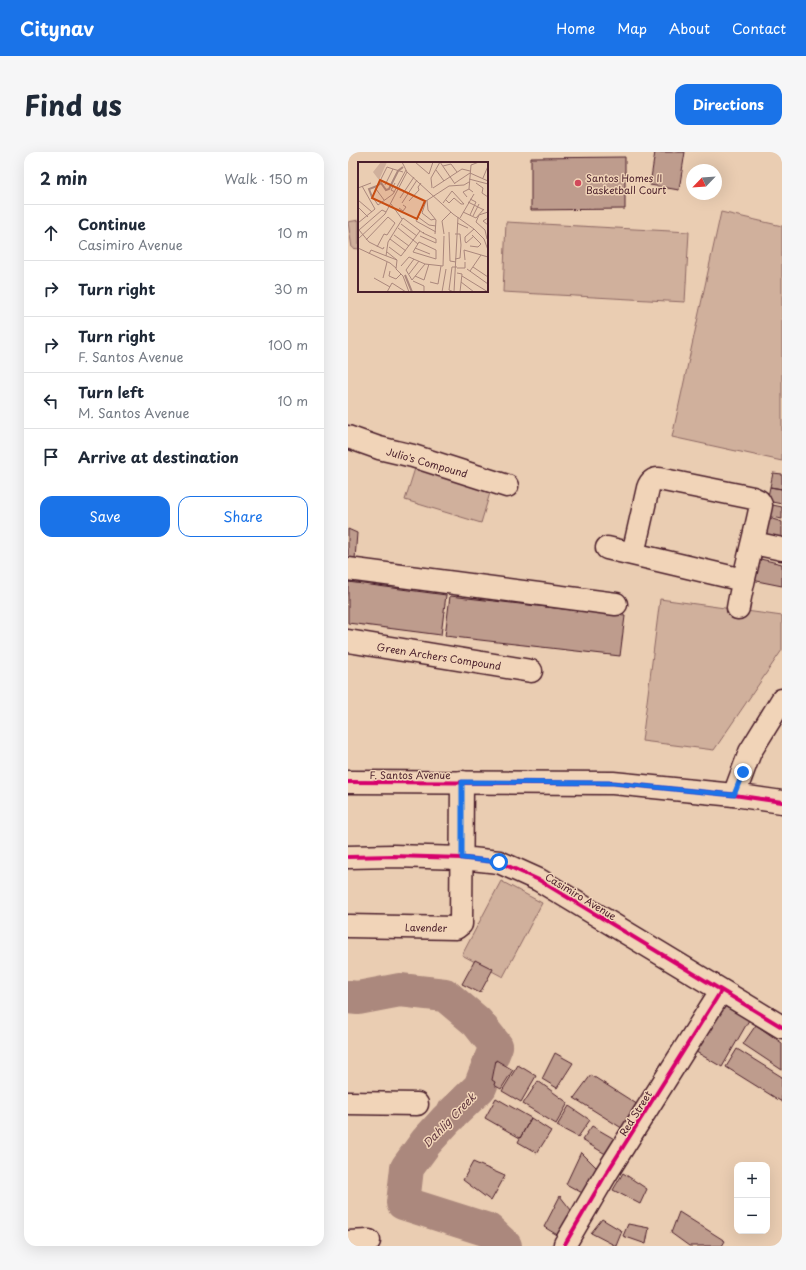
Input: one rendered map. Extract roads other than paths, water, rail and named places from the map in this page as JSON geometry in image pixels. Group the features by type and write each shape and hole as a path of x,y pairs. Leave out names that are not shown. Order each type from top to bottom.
{"street":[{"name":"Julio's Compound","path":"348,438 379,448 413,456 507,486"},
{"path":"633,554 649,484 656,479 753,498 759,501 761,505 743,580 738,608"},
{"path":"753,543 782,549"},
{"path":"607,548 743,580"},
{"path":"348,569 616,604"},
{"name":"Green Archers Compound","path":"348,641 531,671"},
{"path":"734,795 750,752 782,700"},
{"name":"F. Santos Avenue","path":"348,782 613,783 734,795 782,802"},
{"path":"462,782 462,858"},
{"name":"Casimiro Avenue","path":"348,857 394,856 462,858 499,862 539,880 782,1027"},
{"name":"Lavender","path":"348,926 456,928 461,924 462,858"},
{"name":"Red Street","path":"565,1244 606,1174 721,991"},
{"path":"348,1103 417,1104"},
{"path":"348,1242 369,1241"}],"waterway":[{"name":"Dahlig Creek","path":"348,997 358,998 400,990 445,995 477,1022 496,1046 480,1087 426,1142 407,1168 403,1203 488,1230 505,1246"}],"place":[{"name":"Santos Homes II Basketball Court","path":"578,183"}]}
